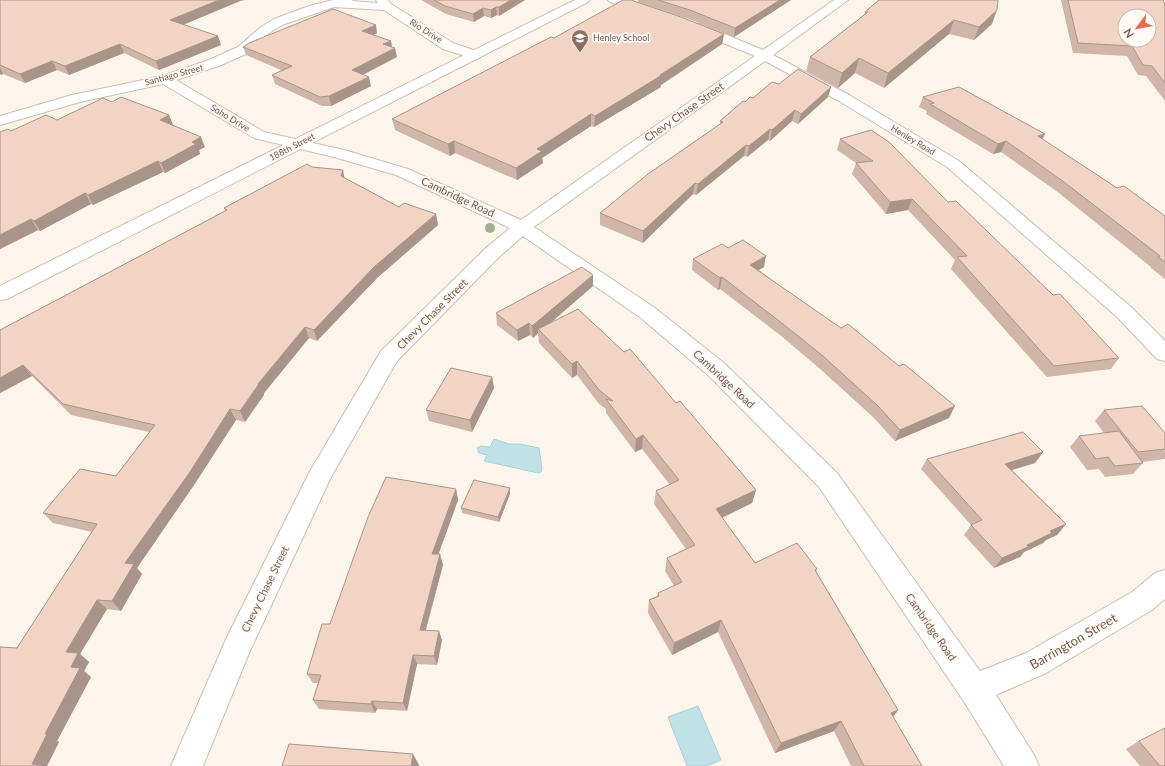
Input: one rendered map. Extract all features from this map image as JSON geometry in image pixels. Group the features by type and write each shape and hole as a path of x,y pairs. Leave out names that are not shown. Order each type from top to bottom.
{"street":[{"name":"188th Street","path":"0,294 584,0"},
{"path":"614,0 664,16"},
{"name":"Chevy Chase Street","path":"187,766 237,647 321,473 389,356 493,252 522,227 842,0"},
{"name":"Santiago Street","path":"0,120 77,98 165,79 214,63 243,50 265,30 278,22 313,9 341,2 385,3"},
{"name":"Rio Drive","path":"385,3 448,46 474,55"},
{"name":"Henley Road","path":"685,23 764,55 844,98 953,164 1124,312 1165,354"},
{"name":"Soho Drive","path":"165,79 259,135 300,144"},
{"name":"Cambridge Road","path":"300,144 338,152 402,172 522,227 648,313 706,361 828,480 974,689 1023,766"},
{"name":"Barrington Street","path":"974,689 1036,663 1142,602 1165,582"}],"water":[{"path":"494,439 509,444 520,444 539,448 542,469 541,472 538,473 484,461 487,455 479,453 477,448 481,446 490,447"},
{"path":"698,706 721,760 706,766 687,766 668,717"}],"building":[{"path":"0,0 219,0 170,20 218,36 156,61 120,44 65,66 52,61 20,74 0,65"},
{"path":"434,0 511,0 491,10 483,8 473,14 445,6"},
{"path":"623,0 631,0 681,17 724,34 660,75 662,75 595,116 591,114 537,149 542,151 516,168 454,141 448,144 392,119 551,37 554,38"},
{"path":"658,0 780,0 735,28 690,10"},
{"path":"879,0 998,0 997,10 979,27 954,20 888,73 859,58 842,73 810,57 868,12 865,12"},
{"path":"1068,0 1163,0 1165,4 1165,83 1152,66 1143,65 1133,48 1157,48 1157,8 1117,8 1117,45 1078,43"},
{"path":"333,9 376,25 362,31 391,41 383,44 395,48 352,70 369,77 329,96 320,97 272,75 292,66 243,47 249,43"},
{"path":"798,69 831,87 801,114 795,110 772,130 770,129 749,146 746,145 698,184 695,183 643,231 600,213 648,174 723,122 720,121 743,101 745,102 750,97 753,98 772,82 779,84"},
{"path":"959,87 1045,134 1038,136 1117,188 1124,186 1165,216 1165,262 1158,257 1160,256 1064,182 1006,141 998,144 930,104 934,103 923,97"},
{"path":"121,97 169,115 160,120 201,137 192,142 196,144 161,163 158,161 88,195 85,193 34,221 31,219 0,235 0,132 8,129 11,131 46,115 57,120 103,98 112,102"},
{"path":"871,130 889,142 948,202 956,201 1053,295 1060,294 1119,358 1054,366 957,257 967,256 912,199 890,202 856,163 873,161 840,139"},
{"path":"307,164 312,167 343,170 341,176 399,207 404,203 436,214 374,267 314,330 305,327 258,384 240,411 230,409 190,472 125,563 134,564 112,601 97,600 66,652 78,653 71,667 80,668 45,734 47,734 32,764 40,766 0,766 0,647 17,648 97,524 43,513 80,469 116,476 155,425 63,404 23,365 0,378 0,330 227,210 224,208"},
{"path":"743,240 766,256 750,265 841,328 848,324 899,366 904,364 955,406 900,430 878,406 823,356 722,277 720,278 693,259 722,244 728,248"},
{"path":"582,267 593,275 532,326 529,323 517,330 496,313"},
{"path":"578,309 624,352 630,349 676,403 680,401 756,490 716,509 755,563 797,543 817,569 815,570 898,710 891,713 922,766 864,766 841,721 781,743 721,620 674,643 649,600 659,596 658,593 682,582 667,558 695,545 656,491 679,480 643,435 636,439 606,399 613,401 599,390 577,361 572,364 538,329"},
{"path":"451,368 492,377 470,420 426,410"},
{"path":"1142,406 1165,433 1165,449 1138,452 1104,410"},
{"path":"1119,431 1143,463 1115,466 1108,457 1096,459 1079,436"},
{"path":"1023,432 1043,452 1005,464 1066,524 1050,531 1052,533 1027,545 1028,547 1002,558 971,525 982,520 927,459"},
{"path":"386,477 456,489 432,554 440,554 420,630 439,631 434,656 413,655 403,703 372,701 371,704 313,700 321,675 307,674 322,624 330,624 368,517"},
{"path":"474,480 510,488 498,517 461,508"},
{"path":"1165,728 1165,766 1160,766 1139,741"},
{"path":"289,744 413,754 411,766 282,766"}],"place":[{"name":"Henley School","path":"580,53"}]}
